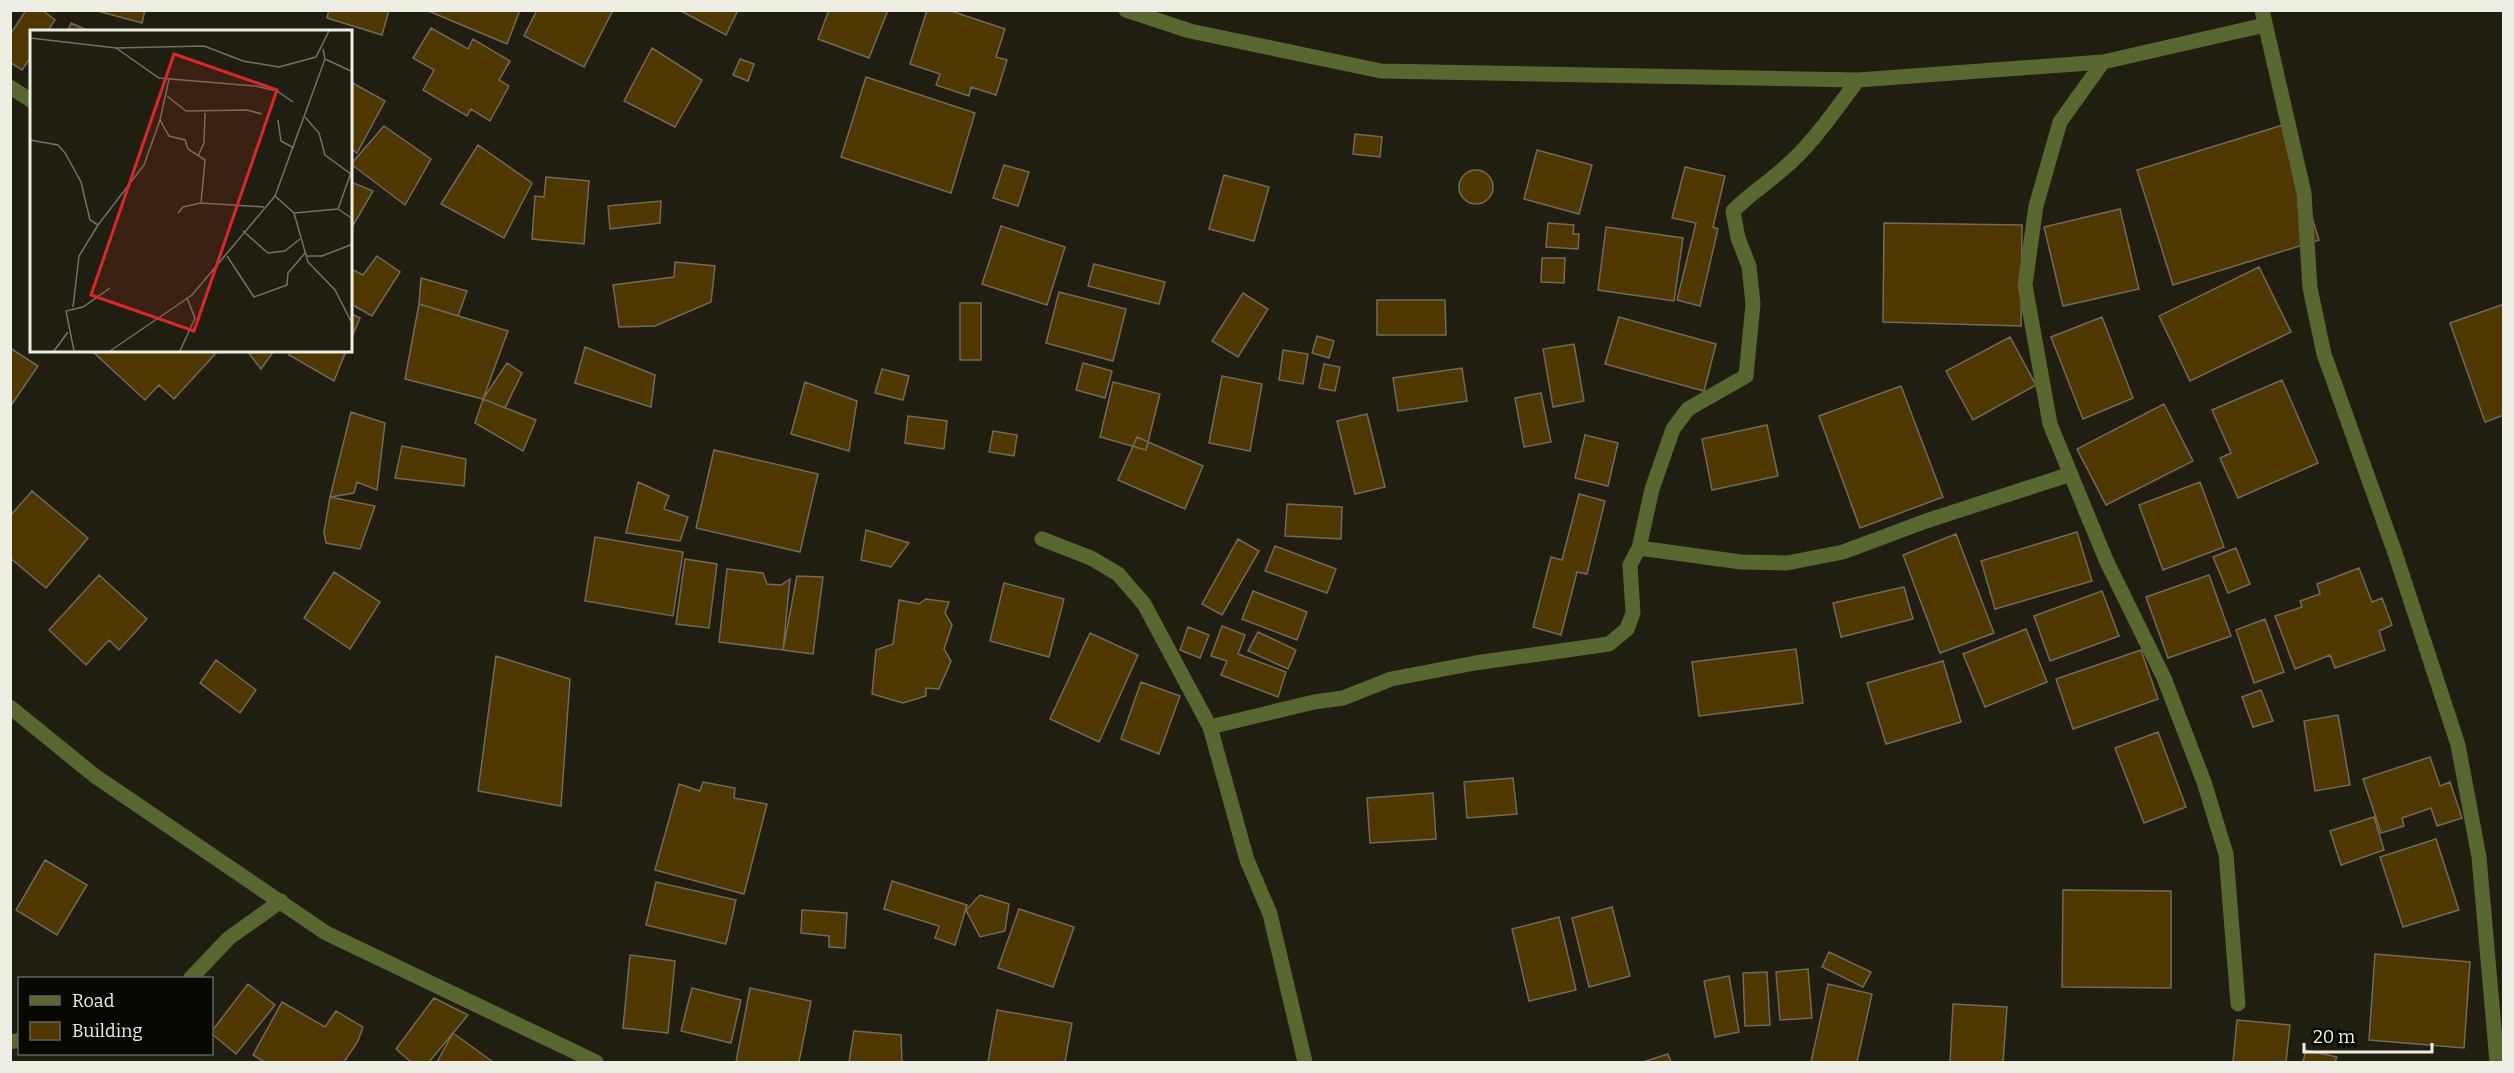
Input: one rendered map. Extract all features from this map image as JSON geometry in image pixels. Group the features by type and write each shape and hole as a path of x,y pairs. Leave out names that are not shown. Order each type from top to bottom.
{"street":[{"path":"1126,10 1190,31 1381,71 1858,80 2103,62 2264,18 2304,193 2310,288 2324,354 2395,553 2458,745 2479,857 2498,1062"},
{"path":"2103,62 2060,122 2036,206 2025,285 2050,424 2106,560 2164,678 2204,782 2226,854 2238,1004"},
{"path":"1210,727 1314,702 1343,698 1391,679 1475,663 1609,644 1627,629 1633,613 1630,565 1639,548 1652,489 1673,429 1688,409 1746,376 1753,304 1749,266 1738,238 1733,211 1754,190 1784,169 1822,128 1858,80"},
{"path":"10,87 30,100"},
{"path":"1639,548 1741,562 1787,563 1843,552 1926,521 2071,474"},
{"path":"1042,539 1090,558 1118,574 1144,604 1210,727 1247,860 1270,914 1305,1062"},
{"path":"10,707 95,776 326,933 596,1062"},
{"path":"192,977 229,938 281,901"}],"building":[{"path":"26,10 42,10 55,20 48,30 30,30 30,58 22,70 10,62 10,35"},
{"path":"94,10 145,10 142,23"},
{"path":"329,10 389,10 382,35 327,18"},
{"path":"426,10 520,10 507,44"},
{"path":"537,10 613,10 584,67 524,36"},
{"path":"679,10 738,10 726,35"},
{"path":"829,10 888,10 869,58 818,39"},
{"path":"927,10 948,10 1005,29 996,57 1007,60 996,95 971,87 969,96 936,85 940,74 910,64"},
{"path":"71,23 87,30 68,30"},
{"path":"431,28 468,49 473,39 510,61 499,80 509,86 490,121 471,109 467,116 423,90 434,70 413,58"},
{"path":"652,48 702,80 675,127 624,101"},
{"path":"740,59 754,64 748,81 733,75"},
{"path":"866,77 975,113 951,193 841,157"},
{"path":"352,83 385,101 357,153 352,150"},
{"path":"2283,125 2319,240 2173,285 2137,170"},
{"path":"384,126 431,159 405,205 352,163"},
{"path":"1355,134 1382,137 1380,157 1353,154"},
{"path":"478,145 532,183 504,238 441,204"},
{"path":"1537,150 1592,165 1579,214 1524,199"},
{"path":"1004,165 1029,172 1018,206 993,198"},
{"path":"1685,167 1725,176 1713,227 1718,229 1700,306 1677,300 1696,223 1672,218"},
{"path":"1476,170 1488,175 1493,187 1488,199 1476,204 1464,199 1459,187 1464,175"},
{"path":"1224,175 1269,187 1254,241 1209,229"},
{"path":"546,177 589,181 584,244 532,239 535,196 544,197"},
{"path":"352,182 373,191 352,227"},
{"path":"661,201 660,223 610,229 608,206"},
{"path":"2120,209 2139,289 2063,306 2044,227"},
{"path":"1548,223 1574,225 1573,234 1579,234 1578,249 1546,247"},
{"path":"1884,223 2022,225 2021,326 1883,322"},
{"path":"1001,226 1065,247 1047,305 982,284"},
{"path":"1606,227 1683,238 1674,301 1598,290"},
{"path":"377,256 400,272 372,316 352,305 352,270 363,275"},
{"path":"1542,258 1565,258 1564,283 1541,282"},
{"path":"675,262 715,266 711,302 655,326 619,327 613,285 674,277"},
{"path":"1094,264 1165,282 1159,304 1088,286"},
{"path":"2259,267 2291,332 2190,381 2159,316"},
{"path":"421,278 467,291 458,316 419,304"},
{"path":"1059,292 1126,309 1113,361 1046,343"},
{"path":"1243,293 1268,309 1238,357 1212,341"},
{"path":"1377,300 1445,300 1446,335 1377,335"},
{"path":"960,303 981,303 981,360 960,360"},
{"path":"419,304 508,331 483,399 405,379"},
{"path":"2504,304 2504,415 2485,422 2450,323"},
{"path":"352,314 360,318 352,337"},
{"path":"1619,317 1716,344 1704,391 1605,364"},
{"path":"2102,317 2133,398 2083,419 2051,337"},
{"path":"1317,336 1334,341 1329,358 1312,353"},
{"path":"2010,337 2036,385 1973,420 1946,371"},
{"path":"1574,344 1584,401 1553,407 1543,349"},
{"path":"585,347 655,375 651,407 575,383"},
{"path":"10,348 38,366 12,404 10,403"},
{"path":"1283,350 1308,354 1303,384 1279,380"},
{"path":"93,352 216,353 174,399 159,385 145,400"},
{"path":"248,352 273,352 261,369"},
{"path":"290,352 346,352 334,381 289,355"},
{"path":"507,363 522,373 505,408 483,399"},
{"path":"1083,363 1112,371 1105,398 1076,390"},
{"path":"1324,364 1340,367 1335,391 1319,388"},
{"path":"1462,368 1467,401 1398,411 1393,378"},
{"path":"882,369 909,376 903,400 875,393"},
{"path":"1222,376 1262,384 1250,451 1209,443"},
{"path":"2282,380 2318,463 2238,498 2220,458 2231,453 2212,410"},
{"path":"805,382 857,401 849,451 791,434"},
{"path":"1113,382 1160,394 1146,450 1100,437"},
{"path":"1901,386 1943,497 1860,528 1819,416"},
{"path":"1541,393 1551,442 1524,447 1515,398"},
{"path":"483,399 536,420 523,451 475,423"},
{"path":"2164,404 2193,461 2106,505 2077,449"},
{"path":"351,412 385,423 377,490 357,482 354,493 330,497"},
{"path":"1367,414 1385,487 1355,494 1337,421"},
{"path":"908,416 947,421 944,449 905,443"},
{"path":"1767,425 1778,476 1712,490 1702,439"},
{"path":"993,431 1017,435 1014,456 989,452"},
{"path":"1585,435 1618,443 1608,486 1575,478"},
{"path":"1137,437 1203,466 1185,509 1118,480"},
{"path":"402,446 466,459 464,486 395,478"},
{"path":"714,450 818,474 800,552 696,528"},
{"path":"638,482 669,496 664,509 688,517 680,541 626,533"},
{"path":"2200,482 2224,547 2163,570 2139,505"},
{"path":"32,491 88,538 46,588 10,558 10,516"},
{"path":"1579,494 1605,501 1587,574 1577,572 1561,635 1533,627 1551,557 1562,560"},
{"path":"330,497 375,506 360,549 326,543 324,532"},
{"path":"1287,504 1342,507 1341,539 1285,536"},
{"path":"866,530 909,543 891,567 861,560"},
{"path":"2077,532 2092,581 1995,609 1981,561"},
{"path":"1956,534 1994,633 1940,653 1903,555"},
{"path":"595,537 683,552 673,616 585,601"},
{"path":"1238,539 1259,551 1222,615 1202,604"},
{"path":"1275,546 1336,569 1327,593 1265,571"},
{"path":"2236,548 2250,584 2228,593 2213,557"},
{"path":"685,559 717,564 709,628 676,624"},
{"path":"2359,568 2372,602 2382,598 2392,625 2379,631 2385,650 2335,668 2330,655 2295,669 2275,616 2302,607 2300,601 2320,594 2317,584"},
{"path":"727,569 763,573 767,584 781,585 790,579 783,650 719,642"},
{"path":"334,572 380,602 350,649 304,618"},
{"path":"99,575 147,619 119,650 109,640 86,665 49,630"},
{"path":"2209,575 2231,636 2168,658 2146,597"},
{"path":"797,576 823,577 813,654 783,650"},
{"path":"1004,583 1064,599 1049,657 990,641"},
{"path":"1904,587 1913,619 1841,637 1833,603"},
{"path":"1253,591 1307,612 1297,640 1242,619"},
{"path":"2102,591 2119,636 2050,661 2034,616"},
{"path":"926,599 949,602 945,613 952,625 944,649 951,661 939,689 926,688 926,696 903,703 872,694 876,650 893,644 899,600 919,604"},
{"path":"2265,619 2284,672 2254,683 2236,630"},
{"path":"1222,626 1245,635 1238,654 1286,672 1278,697 1221,675 1227,661 1211,656"},
{"path":"1188,627 1209,635 1200,658 1180,650"},
{"path":"2026,629 2047,682 1985,707 1963,654"},
{"path":"1258,632 1296,650 1288,669 1248,651"},
{"path":"1090,633 1138,655 1099,742 1050,719"},
{"path":"1796,649 1803,703 1699,716 1692,662"},
{"path":"2141,650 2158,699 2073,729 2056,679"},
{"path":"496,656 570,679 561,806 478,791"},
{"path":"216,660 256,690 240,713 200,683"},
{"path":"1943,661 1961,722 1886,744 1867,683"},
{"path":"1141,682 1180,696 1159,754 1121,739"},
{"path":"2261,690 2273,721 2253,727 2242,697"},
{"path":"2338,715 2350,785 2315,791 2304,721"},
{"path":"2158,732 2186,807 2144,823 2115,748"},
{"path":"2430,757 2440,786 2450,782 2462,818 2437,826 2431,808 2402,818 2404,826 2381,833 2363,779"},
{"path":"1513,778 1517,814 1467,818 1464,782"},
{"path":"703,782 735,788 734,798 767,804 744,894 655,870 679,784 700,791"},
{"path":"1433,793 1436,839 1370,843 1367,798"},
{"path":"2374,817 2384,850 2341,865 2330,831"},
{"path":"2436,839 2459,910 2403,927 2380,857"},
{"path":"45,860 87,885 57,935 16,910"},
{"path":"892,881 967,905 955,945 935,938 939,926 884,909"},
{"path":"656,882 736,900 726,944 646,925"},
{"path":"2063,890 2171,891 2171,988 2062,987"},
{"path":"980,895 1009,904 1005,931 980,937 966,910"},
{"path":"1612,907 1630,976 1589,987 1572,918"},
{"path":"1019,909 1074,927 1053,987 998,968"},
{"path":"802,910 847,913 845,948 829,947 829,936 801,933"},
{"path":"1559,917 1576,990 1529,1001 1512,929"},
{"path":"1829,952 1871,972 1863,987 1822,967"},
{"path":"2375,954 2470,962 2464,1048 2369,1040"},
{"path":"630,955 675,961 668,1033 623,1028"},
{"path":"1808,969 1812,1018 1780,1020 1776,972"},
{"path":"1767,972 1770,1025 1745,1026 1743,973"},
{"path":"1729,976 1739,1032 1715,1037 1704,981"},
{"path":"248,984 275,1005 236,1054 213,1035 213,1030"},
{"path":"1828,984 1872,994 1857,1062 1811,1062"},
{"path":"692,988 741,1000 731,1043 681,1031"},
{"path":"750,988 811,1001 799,1062 736,1062"},
{"path":"434,998 468,1015 429,1062 411,1062 396,1049"},
{"path":"282,1002 325,1027 336,1011 363,1027 358,1041 344,1062 264,1062 253,1055"},
{"path":"1953,1004 2007,1007 2003,1062 1950,1062"},
{"path":"997,1010 1072,1023 1065,1062 988,1062"},
{"path":"2237,1020 2290,1025 2286,1062 2233,1062"},
{"path":"854,1031 901,1035 902,1062 849,1062"},
{"path":"453,1033 493,1062 437,1062"},
{"path":"2306,1050 2337,1057 2335,1062 2303,1062"},
{"path":"1668,1054 1671,1062 1643,1062"}]}
